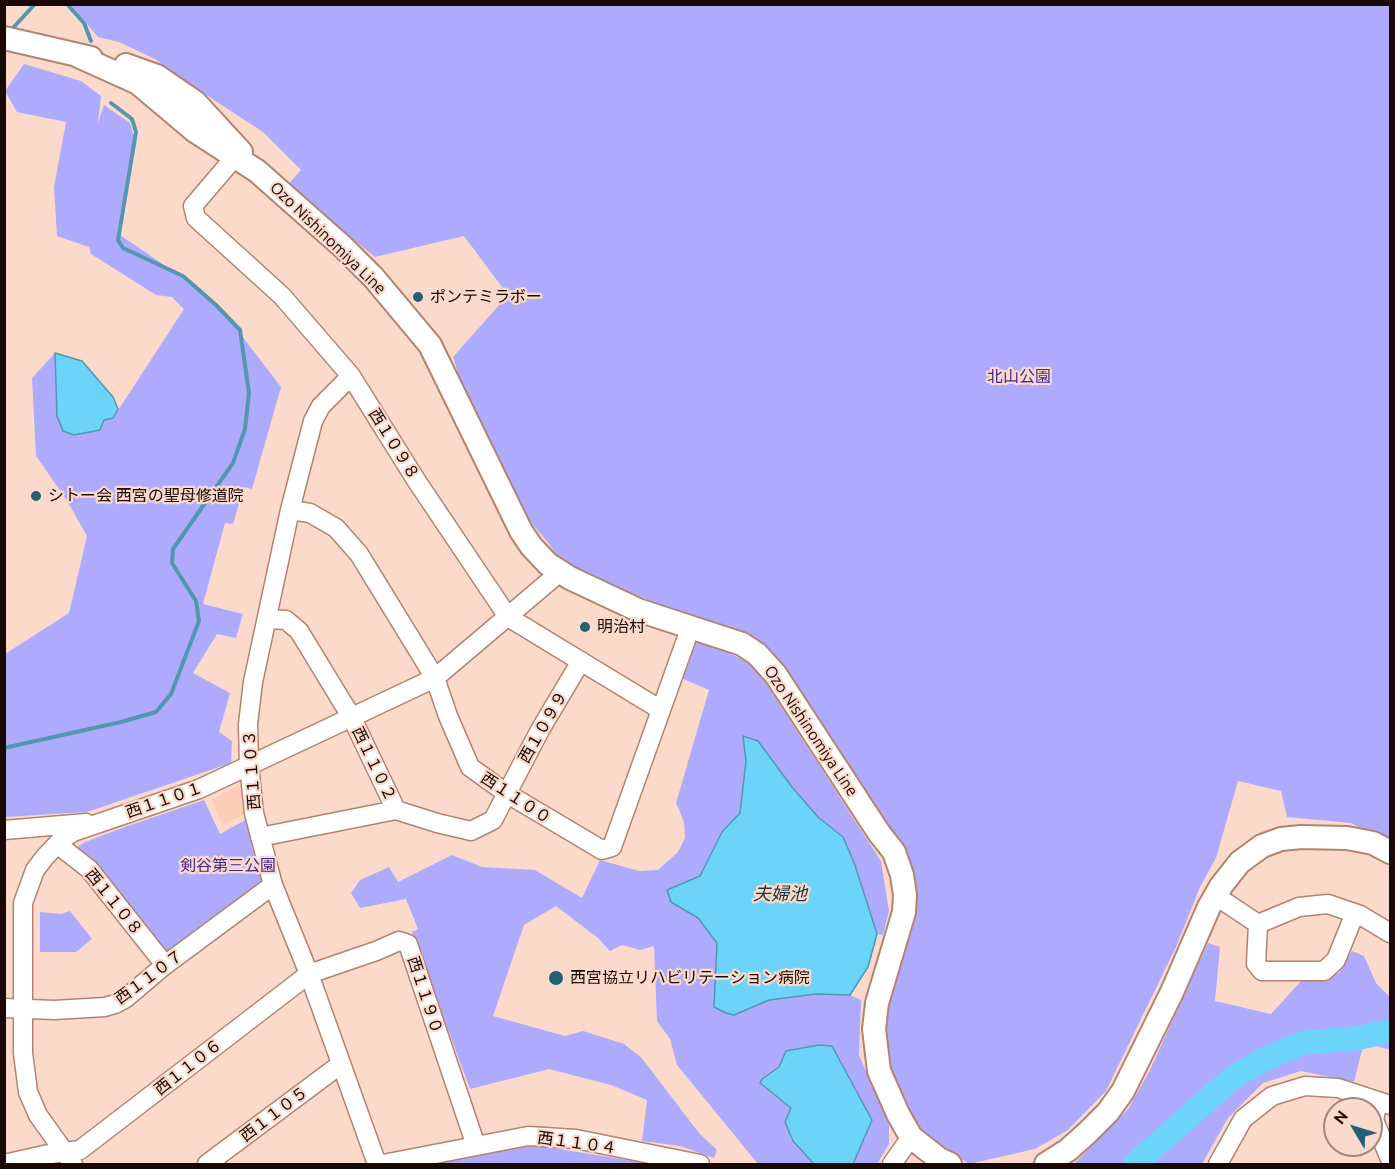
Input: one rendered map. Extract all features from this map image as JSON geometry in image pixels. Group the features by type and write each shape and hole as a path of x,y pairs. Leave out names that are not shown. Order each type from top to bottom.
{"main road":[{"name":"Ozo Nishinomiya Line","path":"4,38 78,56 134,66 157,76 195,102 237,154 374,278 430,345 521,531 537,553 559,573 638,610 742,644 757,654 776,675 879,833 894,852 902,875 905,895 904,912 877,1003 874,1029 879,1071 910,1137 939,1159 950,1164"},
{"path":"1046,1164 1068,1150 1088,1133 1108,1112 1123,1091 1162,1013 1215,896 1240,862 1262,846 1281,839 1301,837 1347,838 1373,843 1390,852"}],"street":[{"name":"西１０９８","path":"237,154 193,206 196,218 282,296 351,376 416,480 508,617 661,710"},
{"name":"西１１０３","path":"351,376 316,413 290,510 249,704 249,765 254,813 273,885 309,974 377,1164"},
{"name":"西１１００","path":"290,510 310,513 336,528 349,540 435,678 448,716 470,767 506,793 602,850 612,847 691,626"},
{"name":"西１１０１","path":"69,1159 38,1115 28,1092 23,1053 13,1008 23,903 35,870 57,844 73,832 199,789 435,678 559,573"},
{"name":"西１１０２","path":"260,837 396,810 352,718 300,631 286,620 267,620"},
{"name":"西１０９９","path":"396,810 471,831 493,820 540,730 581,661"},
{"path":"4,830 103,821"},
{"name":"西１１０８","path":"57,844 89,869 165,965"},
{"name":"西１１０７","path":"13,1008 54,1010 105,1007 126,998 165,965 273,885"},
{"path":"1215,896 1258,924"},
{"path":"1258,924 1299,907 1328,904 1355,913 1390,933"},
{"path":"1258,924 1256,964 1263,971 1324,971 1336,960 1355,913"},
{"name":"西１１９０","path":"309,974 399,941 408,944 476,1146"},
{"name":"西１１０６","path":"4,1164 44,1155 69,1159 309,974"},
{"name":"西１１０５","path":"207,1164 341,1064"},
{"path":"1218,1164 1243,1119 1272,1096 1305,1086 1338,1088 1384,1103 1374,1119 1390,1159"},
{"name":"西１１０４","path":"383,1164 528,1136 576,1139 676,1161 700,1164"},
{"path":"892,1164 910,1137"}],"shaded area":[{"path":"245,783 249,812 222,825 212,799"}],"green space":[{"name":"北山公園","path":"71,5 1390,5 1390,845 1351,823 1287,817 1281,791 1238,781 1216,858 1200,887 1176,947 1106,1091 1068,1130 1035,1149 969,1164 942,1145 925,1140 890,1085 882,1039 906,860 738,636 563,565 550,545 523,513 476,430 453,357 508,295 464,236 375,257 287,186 301,170 263,132 155,59 119,42 98,37"},
{"path":"24,64 81,81 101,96 98,123 104,105 130,123 134,137 117,233 195,286 223,311 281,387 252,489 244,487 233,524 225,523 203,604 243,614 236,638 217,634 193,673 230,693 219,732 232,741 231,763 87,812 5,817 5,654 69,613 87,536 66,499 36,456 32,378 55,353 57,416 104,420 113,418 184,309 172,297 156,295 91,254 89,247 57,236 54,187 66,122 17,112 5,91"},
{"path":"692,640 727,652 749,663 767,685 881,861 889,911 883,935 877,934 855,865 843,837 818,817 792,787 758,741 744,736 746,761 740,813 722,832 700,876 667,890 671,902 698,918 717,943 734,1015 769,1000 816,994 850,995 861,1000 859,1055 889,1125 889,1144 877,1164 853,1164 872,1120 832,1047 819,1045 786,1051 779,1067 762,1079 771,1093 791,1108 814,1164 758,1164 677,1065 670,1039 657,1021 654,946 640,950 622,945 610,951 598,938 556,906 524,925 493,1016 565,1036 583,1031 624,1044 641,1057 699,1133 717,1150 714,1158 680,1146 642,1141 647,1100 611,1085 549,1069 470,1089 412,932 418,929 406,899 360,908 351,893 360,880 389,867 398,882 452,855 482,867 535,870 582,898 600,860 639,871 658,870 678,852 685,838 684,822 676,803 709,690 681,678"},
{"name":"剣谷第三公園","path":"204,800 220,834 249,818 265,876 262,881 172,951 163,951 74,849 85,842 122,828"},
{"path":"70,911 92,939 76,952 40,952 40,912 61,914"},
{"path":"1208,943 1220,947 1215,1001 1271,1014 1303,979 1339,973 1352,951 1364,956 1376,983 1390,997 1390,1050 1364,1042 1354,1082 1301,1071 1263,1083 1228,1118 1202,1164 1074,1164 1128,1109 1149,1072"},
{"path":"529,1144 651,1164 426,1164"}],"water":[{"path":"55,353 82,361 113,397 118,409 113,418 104,420 100,430 74,435 63,431 57,416"},
{"name":"夫婦池","path":"743,736 758,741 792,787 818,817 843,837 855,865 877,934 868,967 850,995 816,994 769,1000 734,1015 714,1007 717,943 698,918 671,902 667,890 700,876 722,832 740,813 746,761"},
{"path":"819,1045 832,1046 872,1120 853,1164 814,1164 793,1141 785,1122 791,1108 760,1083 779,1067 786,1051"}],"waterway":[{"path":"12,29 35,4"},
{"path":"67,4 84,23 91,41"},
{"path":"4,748 156,712 171,694 199,621 196,601 172,563 173,549 233,463 245,429 249,393 240,330 183,276 123,248 118,240 136,132 132,119 111,103"},
{"path":"1135,1164 1232,1078 1263,1060 1302,1043 1358,1038 1390,1031"}],"place":[{"name":"ポンテミラボー","path":"418,297"},
{"name":"シトー会 西宮の聖母修道院","path":"36,496"},
{"name":"明治村","path":"585,627"},
{"name":"西宮協立リハビリテーション病院","path":"556,978"}]}
